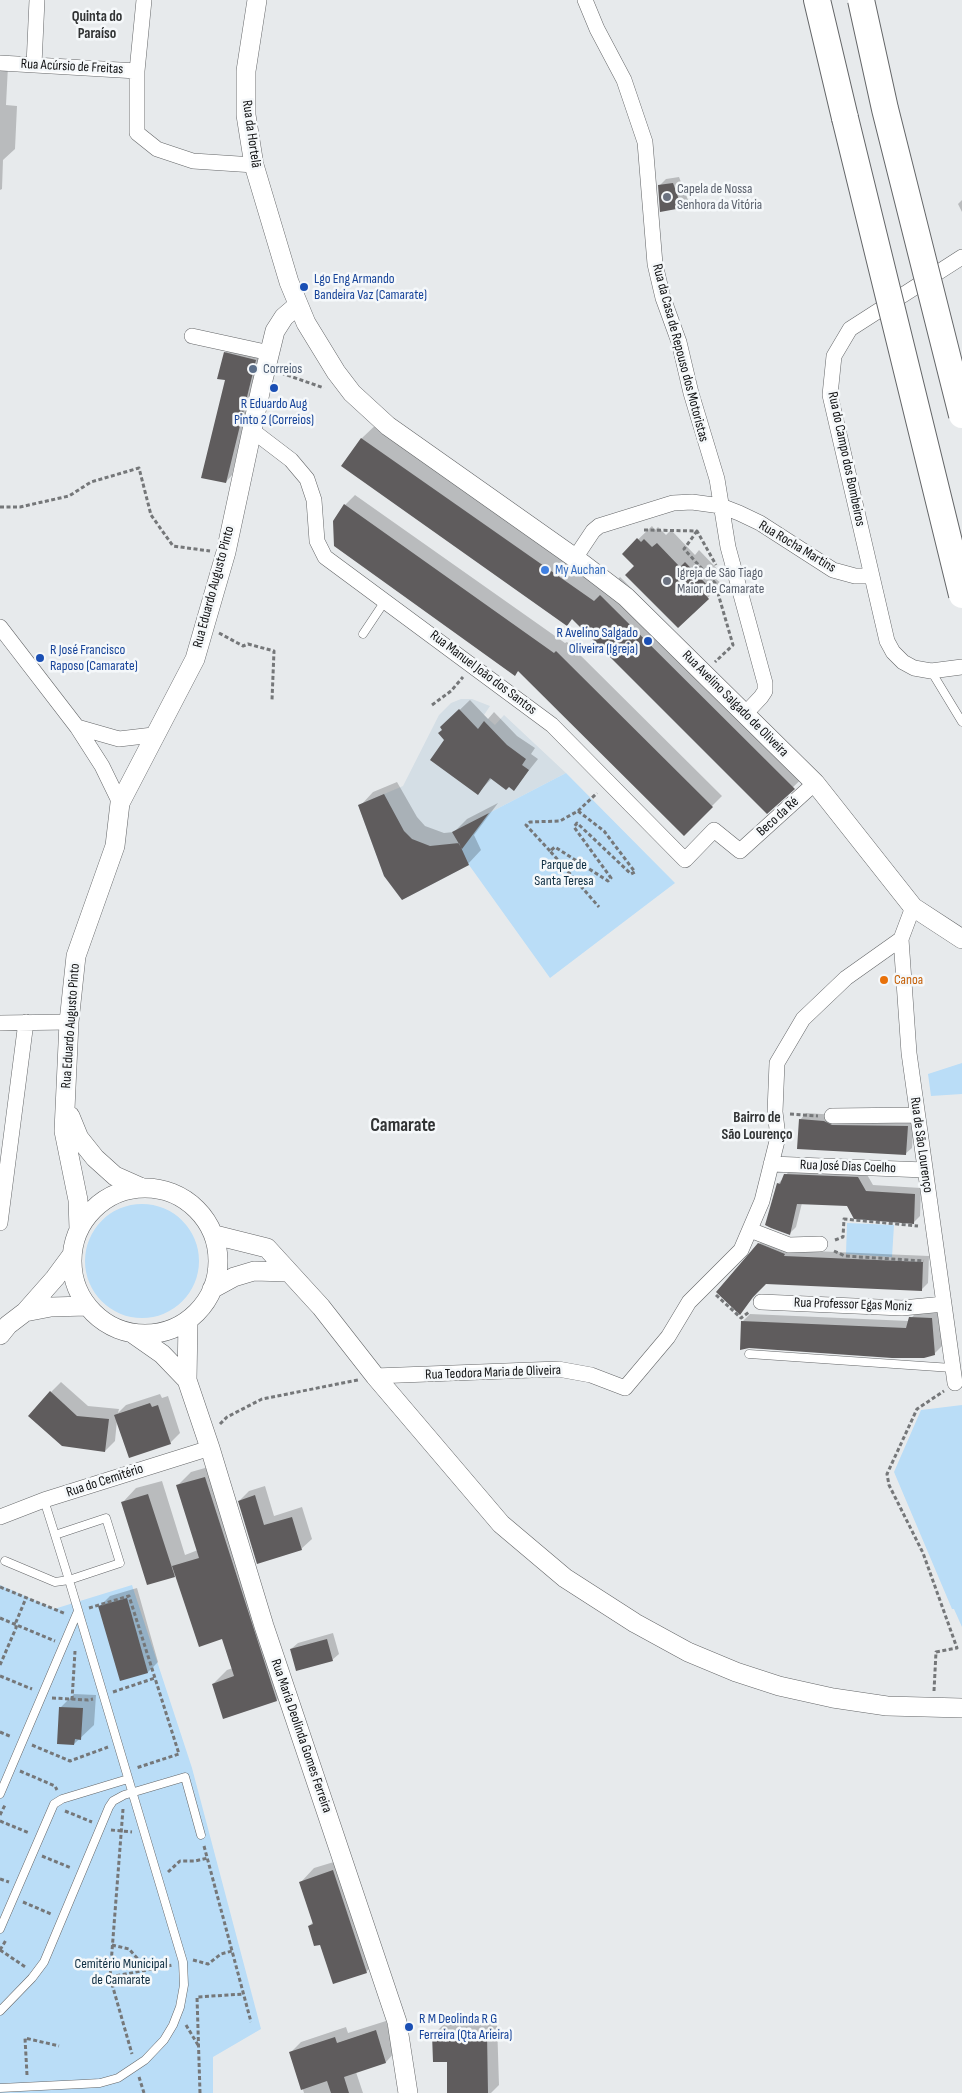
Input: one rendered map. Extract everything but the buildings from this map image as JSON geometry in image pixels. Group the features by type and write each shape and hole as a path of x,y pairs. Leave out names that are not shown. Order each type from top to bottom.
{"highway":[{"path":"817,0 962,595"},
{"path":"861,0 885,109 962,415"}],"street":[{"path":"34,65 38,0"},
{"path":"137,70 144,0"},
{"name":"Rua da Hortelã","path":"257,0 246,72 246,115 254,165 283,264 298,305 327,359"},
{"name":"Rua da Casa de Repouso dos Motoristas","path":"585,0 597,29 624,80 645,142 655,264 663,298 679,342 691,393 717,479 728,548 764,683 765,691 746,714"},
{"name":"Rua Acúrsio de Freitas","path":"0,63 137,70 137,133 157,149 192,161 254,165"},
{"name":"Rua do Campo dos Bombeiros","path":"871,576 830,395 834,356 850,329 962,257"},
{"name":"Rua Eduardo Augusto Pinto","path":"79,1229 78,1200 64,1131 69,1022 76,956 115,846 120,803 194,658 226,552 268,361 279,322 298,305"},
{"path":"192,336 268,361"},
{"name":"Rua Avelino Salgado de Oliveira","path":"327,359 352,394 382,421 575,558 626,597 815,783 913,907 962,939"},
{"name":"Rua Manuel João dos Santos","path":"253,431 291,460 307,479 314,500 317,541 325,557 552,725 685,860 714,830 740,851"},
{"name":"Rua Rocha Martins","path":"575,558 593,532 608,522 673,503 692,502 721,506 760,523 833,570 855,576 871,576"},
{"path":"871,576 887,641 893,652 903,662 914,668 930,671 962,667"},
{"path":"0,627 77,727 102,766 120,803"},
{"path":"77,727 119,739 153,736"},
{"name":"Beco da Ré","path":"740,851 815,783"},
{"name":"Rua de São Lourenço","path":"913,907 901,939 908,1053 955,1384"},
{"name":"Rua Teodora Maria de Oliveira","path":"375,1376 558,1369 591,1375 625,1388 668,1338 690,1302 741,1250 762,1201 778,1138 775,1112 777,1063 803,1019 846,978 901,939"},
{"path":"0,1223 26,1022"},
{"path":"0,1023 69,1022"},
{"name":"Rua Eduardo Augusto Pinto","path":"66,1105 79,1138 95,1158 115,1176 142,1188"},
{"path":"832,1116 917,1115"},
{"name":"Rua José Dias Coelho","path":"771,1164 925,1170"},
{"path":"142,1188 168,1191 191,1204 215,1235 218,1269 212,1289 202,1306 188,1321 161,1332 132,1333 107,1323 87,1306 74,1282 72,1255 79,1229 94,1208 116,1193 142,1188"},
{"path":"750,1230 789,1245 820,1244"},
{"path":"215,1235 266,1248 278,1259 287,1272 322,1307 375,1376 501,1524 565,1578 635,1623 688,1652 736,1672 779,1686 832,1698 878,1705 933,1709 962,1708"},
{"path":"0,1334 8,1324 24,1312 55,1278 72,1255"},
{"path":"212,1289 234,1277 254,1270 287,1272"},
{"name":"Rua Professor Egas Moniz","path":"761,1302 902,1308 944,1304"},
{"path":"24,1312 87,1306"},
{"name":"Rua Maria Deolinda Gomes Ferreira","path":"188,1321 187,1380 208,1442 264,1626 397,2022 408,2093"},
{"name":"Rua Maria Deolinda Gomes Ferreira","path":"132,1333 162,1354 187,1380"},
{"name":"Rua do Cemitério","path":"0,1517 208,1442"}],"lane":[{"path":"363,634 384,601"},
{"path":"930,671 962,722"},
{"path":"749,1354 952,1368"},
{"path":"0,2088 27,2087 44,2090 100,2083 118,2078 136,2068 155,2052 164,2040 178,2012 184,1985 182,1962 144,1832 128,1793 127,1775 44,1500"},
{"path":"5,1561 55,1582 69,1580 120,1563 106,1518 55,1535"},
{"path":"4,1796 22,1742 78,1611"},
{"path":"0,1929 54,1804 62,1799 127,1775"},
{"path":"0,2011 36,1974 44,1962 113,1801 128,1793 185,1777 202,1835"}],"path":[{"path":"268,361 322,386 328,392"},
{"path":"0,507 20,507 69,496 91,482 139,468 151,515 173,546 226,552"},
{"path":"681,531 697,531"},
{"path":"697,531 706,548"},
{"path":"697,531 684,549 715,584 733,645 704,673"},
{"path":"224,636 243,646 248,644 274,650 272,700"},
{"path":"432,704 451,691"},
{"path":"599,907 526,825 530,822 560,821 578,811 608,782"},
{"path":"550,851 555,847 608,881 611,878 574,827 577,823 632,874 635,872 604,831 578,811"},
{"path":"775,1112 832,1116"},
{"path":"820,1244 843,1237 844,1219 933,1227"},
{"path":"820,1244 845,1256 938,1262"},
{"path":"707,1286 741,1318"},
{"path":"208,1442 227,1417 262,1400 375,1376"},
{"path":"933,1709 936,1652 957,1648 923,1553 889,1485 887,1474 917,1409 955,1384"},
{"path":"0,1587 66,1614 129,1596 179,1754 127,1775"},
{"path":"0,1665 26,1598"},
{"path":"0,1618 63,1645"},
{"path":"72,1700 75,1650"},
{"path":"0,1676 56,1699 72,1700 88,1700 155,1678"},
{"path":"0,1732 70,1761 118,1744"},
{"path":"15,1780 19,1770 54,1786 62,1799"},
{"path":"128,1793 121,1831 110,1978 144,2093"},
{"path":"0,1815 4,1796"},
{"path":"61,1809 112,1830 144,1832"},
{"path":"0,1821 39,1838"},
{"path":"202,1835 251,2022"},
{"path":"38,1863 45,1848"},
{"path":"42,1856 82,1872"},
{"path":"157,1877 168,1872 180,1861 195,1861 208,1858"},
{"path":"18,1910 25,1894"},
{"path":"22,1902 62,1919"},
{"path":"8,1936 0,1950 36,1974"},
{"path":"112,1945 129,1949 137,1958 144,1972"},
{"path":"200,2093 197,1998 244,1994"},
{"path":"178,2012 199,2046"},
{"path":"27,2087 25,2038 59,2046"}],"shaded area":[{"path":"461,699 472,699 490,706 484,715 495,725 504,715 566,773 489,813 469,865 402,900 384,876 358,805 403,786 439,715 451,703"}],"green space":[{"name":"Parque de Santa Teresa","path":"566,773 675,883 550,978 469,865 461,849 489,813"},
{"path":"962,1063 962,1094 931,1096 928,1074"},
{"path":"142,1204 164,1208 182,1221 195,1239 199,1261 195,1283 182,1301 164,1314 142,1318 120,1314 102,1301 89,1283 85,1261 89,1239 102,1221 120,1208"},
{"path":"847,1223 894,1225 892,1257 846,1254"},
{"path":"962,1405 962,1627 954,1609 952,1609 894,1472 921,1410"},
{"name":"Cemitério Municipal de Camarate","path":"0,1585 54,1609 132,1585 192,1768 261,2029 213,2057 213,2093 0,2093"}],"place":[{"name":"Capela de Nossa Senhora da Vitória","path":"667,197"},
{"name":"Lgo Eng Armando Bandeira Vaz (Camarate)","path":"304,287"},
{"name":"Correios","path":"253,369"},
{"name":"R Eduardo Aug Pinto 2 (Correios)","path":"274,388"},
{"name":"My Auchan","path":"545,570"},
{"name":"Igreja de São Tiago Maior de Camarate","path":"667,581"},
{"name":"R Avelino Salgado Oliveira (Igreja)","path":"648,641"},
{"name":"R José Francisco Raposo (Camarate)","path":"40,658"},
{"name":"Canoa","path":"884,980"},
{"name":"R M Deolinda R G Ferreira (Qta Arieira)","path":"409,2027"}],"district":[{"name":"Quinta do Paraíso","path":"97,26"},
{"name":"Camarate","path":"403,1126"},
{"name":"Bairro de São Lourenço","path":"757,1126"}]}
